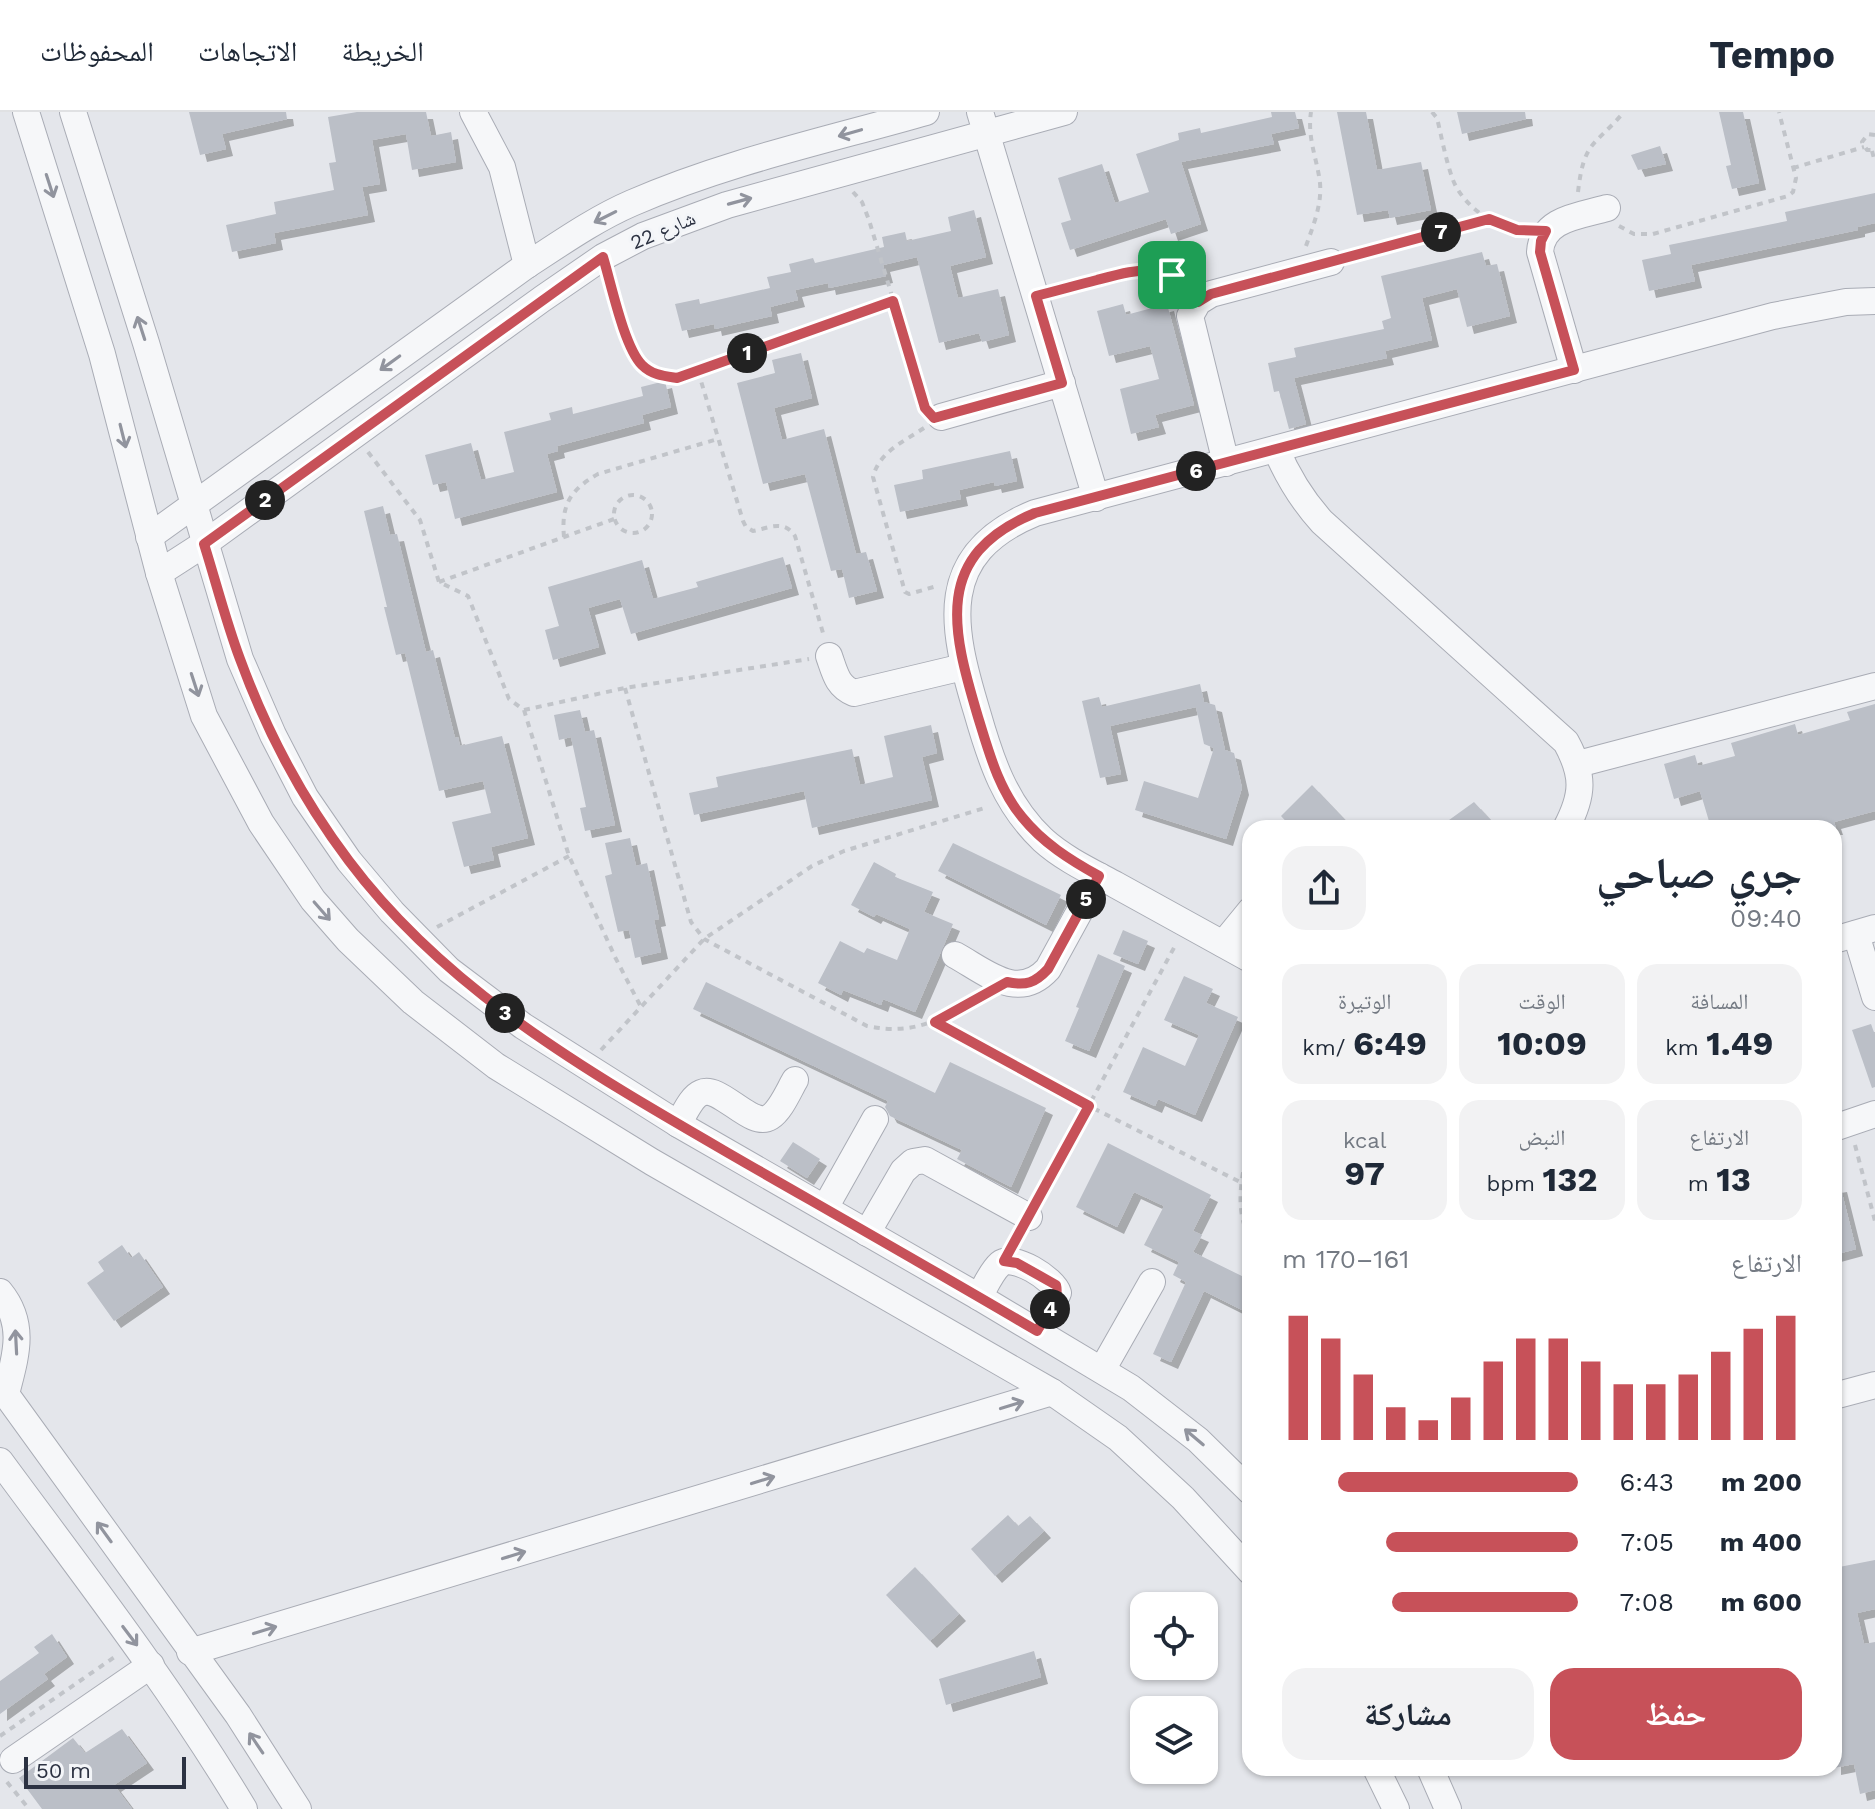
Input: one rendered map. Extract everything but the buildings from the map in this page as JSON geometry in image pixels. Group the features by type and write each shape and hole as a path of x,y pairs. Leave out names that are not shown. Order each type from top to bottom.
{"street":[{"path":"26,112 102,354 159,573 204,716 261,823 313,900 348,940 413,1002 496,1066 652,1162 1052,1392 1118,1438 1242,1559"},
{"path":"73,112 240,659 273,735 305,797 349,861 392,912 449,970 523,1026 678,1124 1131,1388 1198,1440 1242,1483"},
{"path":"473,112 502,167 527,265"},
{"name":"شارع 22","path":"149,537 527,265 587,226 674,186 926,112"},
{"name":"شارع 22","path":"159,573 204,544 603,257 684,219 831,177 984,123 1064,112"},
{"path":"984,123 1096,498"},
{"path":"1574,370 1540,252 1541,241 1554,224 1607,208"},
{"path":"1226,463 1190,316 1198,302 1211,294 1331,262"},
{"path":"1242,955 1099,876 1045,842 1021,817 1002,787 989,755 957,636 956,607 962,578 974,556 991,537 1011,522 1035,513 1773,316 1846,302 1875,301"},
{"path":"941,417 1062,383"},
{"path":"1276,449 1287,476 1303,501 1322,522 1566,742 1578,764 1580,792 1569,820"},
{"path":"829,656 837,681 844,689 854,693 963,667"},
{"path":"1578,764 1875,686"},
{"path":"955,955 1007,982 1023,986 1038,980 1048,969 1099,876"},
{"path":"1223,944 1242,921"},
{"path":"1855,934 1875,997"},
{"path":"678,1124 695,1098 709,1092 753,1116 762,1119 770,1116 795,1080"},
{"path":"1842,1125 1875,1114"},
{"path":"825,1208 875,1119"},
{"path":"867,1233 903,1171 913,1162 925,1160 1029,1217"},
{"path":"979,1297 998,1265 1004,1261 1017,1263 1050,1280 1056,1285 1058,1293 1037,1331"},
{"path":"1102,1370 1152,1282"},
{"path":"0,1292 12,1312 17,1338 17,1359 3,1390 238,1715 298,1809"},
{"path":"1842,1394 1875,1385"},
{"path":"190,1652 1052,1392"},
{"path":"0,1461 151,1665 211,1753 244,1809"},
{"path":"7,1767 151,1665"},
{"path":"1380,1776 1396,1809"},
{"path":"1434,1776 1448,1809"}],"path":[{"path":"1299,271 1320,195 1320,181 1309,137 1311,112"},
{"path":"1432,112 1437,118 1454,183 1469,204 1489,219 1517,230 1546,231"},
{"path":"1574,218 1580,175 1589,147 1624,112"},
{"path":"1607,208 1617,225 1634,234 1653,234 1788,196 1797,186 1779,112"},
{"path":"1864,147 1864,137 1875,135"},
{"path":"1793,168 1864,147 1873,150 1875,162"},
{"path":"831,177 849,188 862,202 925,408 934,418 941,417"},
{"path":"1331,262 1489,219"},
{"path":"603,257 633,354 644,368 659,376 677,378 893,301"},
{"path":"1036,296 1136,269 1154,269 1180,281 1198,302"},
{"path":"524,710 625,688 829,656 795,536 783,525 753,531 746,527 698,371"},
{"path":"941,417 885,454 876,464 873,477 905,592 913,593 962,578"},
{"path":"354,435 414,509 425,533 439,582 468,596 509,699 524,710 569,856 641,1007"},
{"path":"564,537 562,520 568,500 581,484 598,474 718,439"},
{"path":"634,494 650,504 651,522 636,533 627,533 619,528 614,519 613,510 625,496 634,494"},
{"path":"439,582 614,519"},
{"path":"625,688 691,922 704,939 867,1026 901,1030 935,1022 1007,982"},
{"path":"586,1066 704,939 827,857 1011,800"},
{"path":"418,938 569,856"},
{"path":"1029,1217 1187,924"},
{"path":"935,1022 1089,1106 1242,1183 1242,1218"},
{"path":"1842,1125 1873,1207 1875,1221"},
{"path":"0,1736 135,1643"},
{"path":"7,1767 29,1809"}],"route":[{"path":"1489,219 1517,230 1546,231 1540,252 1574,370 1035,513 1011,522 991,537 974,556 962,578 956,607 957,636 989,755 1002,787 1021,817 1045,842 1099,876 1048,969 1038,980 1023,986 1007,982 935,1022 1089,1106 1004,1261 1011,1260 1056,1285 1058,1293 1037,1331 678,1124 523,1026 449,970 392,912 349,861 305,797 273,735 240,659 204,544 603,257 633,354 644,368 659,376 677,378 893,301 925,408 934,418 1062,383 1036,296 1136,269 1154,269 1172,275 1187,286 1198,302 1211,294 1489,219"}]}
